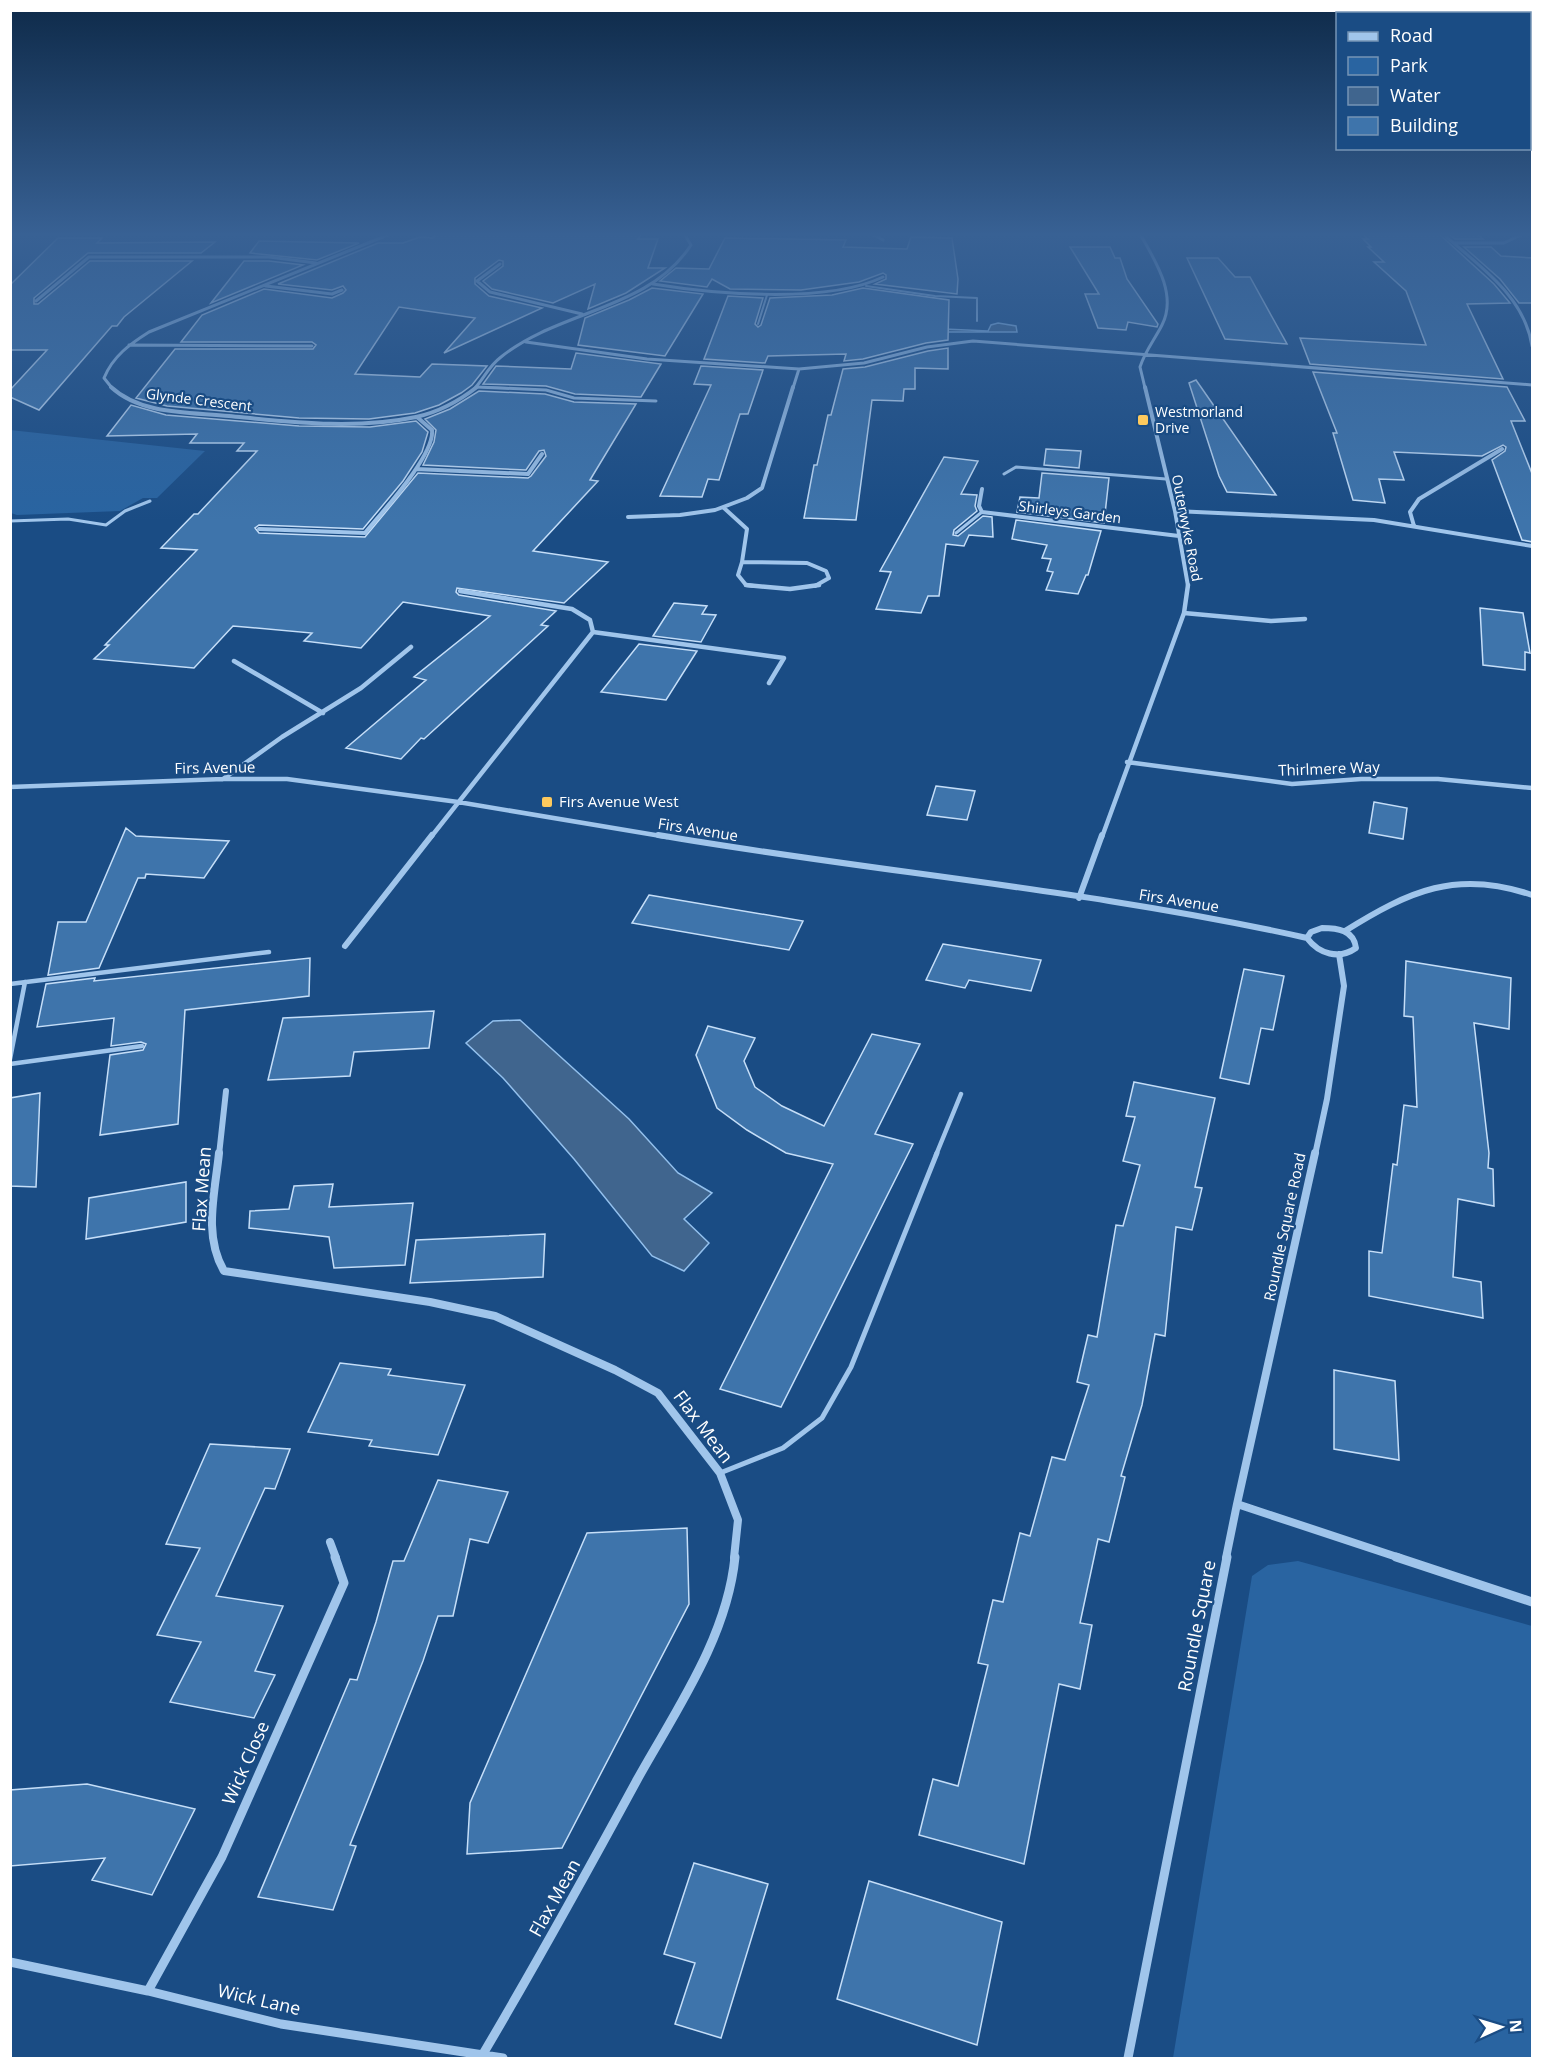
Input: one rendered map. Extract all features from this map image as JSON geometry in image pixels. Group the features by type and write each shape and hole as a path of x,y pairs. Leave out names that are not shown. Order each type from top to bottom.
{"street":[{"name":"Glynde Crescent","path":"158,329 128,345 108,365 104,378 110,388 140,404 171,410 326,423 385,422 417,417"},
{"path":"259,529 364,533 416,469 433,439 432,430 417,417 460,400 477,387 479,376 491,364 553,329"},
{"path":"1143,355 1152,344 1159,329"},
{"path":"1532,334 1533,346"},
{"path":"526,342 647,360 799,369 864,363 927,347 973,341 1533,385"},
{"path":"128,345 312,346"},
{"name":"Outerwyke Road","path":"1079,898 1127,762 1184,613 1188,584 1175,511 1140,367 1143,355"},
{"path":"628,518 688,515 724,508 749,498 762,488 799,369"},
{"path":"1414,526 1410,512 1419,499 1502,449"},
{"path":"416,469 528,474 542,454"},
{"path":"982,489 979,506 982,512"},
{"path":"724,508 747,529 738,575 746,585 807,588 825,583 829,578 826,572 807,563 742,562"},
{"path":"1175,511 1374,520 1533,546"},
{"name":"Shirleys Garden","path":"982,512 1179,536"},
{"path":"460,591 572,609 590,620 593,632"},
{"path":"1184,613 1271,621 1305,620"},
{"path":"593,632 784,658 769,682"},
{"path":"345,946 593,632"},
{"path":"223,778 282,737 361,688 411,647"},
{"path":"234,660 323,713"},
{"name":"Thirlmere Way","path":"1127,762 1292,784 1360,779 1438,779 1533,788"},
{"name":"Firs Avenue","path":"10,787 223,778 287,779 458,802 781,856 1231,921 1307,938"},
{"path":"1345,931 1382,908 1421,891 1466,881 1491,882 1533,895"},
{"path":"1322,928 1345,931 1355,939 1356,948 1339,954 1316,948 1307,938 1311,932 1322,928"},
{"name":"Roundle Square Road","path":"1238,1504 1327,1099 1344,986 1339,954"},
{"name":"Flax Mean","path":"226,1091 211,1232 216,1257 224,1271 430,1302 495,1316 615,1370 658,1393 720,1473 738,1520 732,1584 708,1652 483,2054"},
{"path":"1238,1504 1533,1602"},
{"name":"Roundle Square","path":"1128,2058 1238,1504"},
{"name":"Wick Close","path":"148,1991 222,1857 344,1583 330,1542"},
{"name":"Wick Lane","path":"10,1962 148,1991 281,2024 503,2058"}],"lane":[{"path":"477,387 546,390 574,398 656,401"},
{"path":"1004,474 1016,467 1166,478"},
{"path":"10,520 68,519 106,525 124,511 150,501"},
{"path":"956,532 982,512"},
{"path":"10,984 269,952"},
{"path":"10,1059 25,982"},
{"path":"10,1064 142,1046"},
{"path":"720,1473 783,1448 822,1418 851,1367 961,1094"}],"green space":[{"path":"10,430 205,451 157,498 143,498 120,511 17,515 11,513"},
{"path":"1298,1561 1532,1626 1532,2058 1173,2058 1252,1576 1268,1565"}],"water":[{"path":"945,329 988,331 989,329 1016,329 1017,332 944,332"},
{"path":"520,1020 629,1119 678,1173 712,1193 684,1219 709,1243 684,1271 652,1256 574,1159 503,1078 466,1043 493,1021"}],"building":[{"path":"10,329 110,329 39,410 10,397 10,390 47,350 10,350"},
{"path":"191,329 385,329 355,374 420,377 432,364 487,366 472,385 439,405 415,413 369,419 299,418 167,406 136,398 175,349 313,349 316,345 312,342 181,342"},
{"path":"466,329 497,329 444,353"},
{"path":"582,329 682,329 665,356 578,345"},
{"path":"716,329 948,329 948,340 926,343 863,359 844,361 846,354 768,356 765,363 704,359"},
{"path":"1220,329 1278,329 1287,344 1225,339"},
{"path":"1420,329 1479,329 1503,379 1310,364 1300,338 1426,345"},
{"path":"948,348 948,369 915,368 915,389 904,389 903,401 872,400 856,520 804,518 814,465 817,465 828,415 831,415 843,369 865,367"},
{"path":"576,353 661,364 641,397 575,394 546,386 483,384 496,366 571,369"},
{"path":"701,366 763,370 748,414 740,414 719,480 708,479 702,497 660,496 711,385 694,384"},
{"path":"1313,372 1507,387 1525,421 1511,421 1533,476 1533,542 1522,540 1492,460 1505,451 1506,447 1503,445 1482,456 1394,452 1404,480 1379,479 1385,503 1353,500 1333,433 1337,433"},
{"path":"1196,380 1276,495 1227,492 1219,476 1189,383"},
{"path":"479,391 545,394 574,402 636,404 590,480 598,481 533,551 608,562 564,603 457,588 456,592 459,595 556,611 541,625 548,626 424,739 421,738 401,759 346,748 426,680 414,677 490,616 403,602 361,648 304,641 312,633 233,626 194,668 94,659 197,550 161,548 194,514 198,514 257,451 237,451 244,443 190,443 197,434 107,436 131,405 166,415 299,426 370,427 416,421 428,432 422,452 403,481 363,529 259,525 255,528 259,533 365,537 418,473 528,478 531,476 546,456 544,450 539,451 526,470 423,465 434,442 436,430 425,419 450,409"},
{"path":"1046,449 1081,451 1079,468 1044,465"},
{"path":"944,457 978,461 961,494 977,495 975,506 977,511 954,530 953,535 958,536 983,516 992,517 993,537 969,535 964,546 946,544 939,596 928,596 921,613 876,609 891,572 880,571"},
{"path":"1042,473 1109,478 1104,523 1017,512 1020,497 1039,498"},
{"path":"1016,520 1101,531 1088,575 1078,594 1046,590 1053,572 1047,571 1051,559 1042,558 1047,545 1012,539"},
{"path":"674,603 707,606 702,614 716,615 701,642 653,636"},
{"path":"1480,608 1523,613 1530,653 1525,652 1525,670 1483,665"},
{"path":"639,644 697,651 666,700 601,692"},
{"path":"936,786 975,791 967,820 927,815"},
{"path":"1374,802 1407,808 1403,839 1369,833"},
{"path":"126,828 136,836 229,841 204,878 146,874 145,878 138,878 99,968 48,975 58,922 86,922"},
{"path":"649,895 803,921 789,950 632,923"},
{"path":"943,944 1041,960 1031,991 969,980 965,988 926,980"},
{"path":"310,958 309,996 185,1010 178,1124 100,1135 110,1055 143,1050 146,1044 141,1042 111,1046 114,1018 37,1027 46,984"},
{"path":"1406,961 1511,978 1509,1029 1474,1023 1489,1153 1488,1168 1493,1169 1494,1206 1458,1199 1453,1277 1481,1282 1483,1318 1369,1296 1369,1251 1382,1253 1393,1164 1397,1165 1404,1105 1417,1107 1413,1017 1404,1016"},
{"path":"1244,969 1284,976 1273,1030 1261,1028 1249,1084 1220,1078"},
{"path":"434,1011 429,1048 354,1052 350,1076 268,1080 283,1018"},
{"path":"708,1026 755,1038 744,1061 755,1087 782,1106 824,1126 872,1034 920,1044 875,1134 913,1144 781,1407 720,1389 833,1164 786,1153 747,1130 717,1108 696,1055"},
{"path":"1134,1082 1215,1098 1195,1187 1202,1188 1192,1230 1176,1227 1165,1336 1155,1334 1142,1405 1121,1476 1125,1477 1109,1542 1098,1539 1080,1623 1092,1625 1080,1689 1059,1684 1024,1864 919,1835 933,1779 958,1786 988,1665 978,1663 993,1600 1003,1602 1020,1533 1030,1536 1052,1457 1065,1460 1089,1385 1077,1382 1088,1335 1097,1337 1116,1225 1123,1226 1140,1165 1123,1161 1135,1117 1126,1116"},
{"path":"40,1093 36,1187 10,1186 10,1098"},
{"path":"186,1182 186,1222 86,1239 89,1198"},
{"path":"333,1184 329,1207 413,1203 405,1265 334,1268 329,1237 249,1228 250,1211 289,1209 294,1186"},
{"path":"545,1234 543,1277 410,1283 416,1240"},
{"path":"340,1363 391,1369 388,1375 465,1385 438,1455 369,1446 372,1440 308,1432"},
{"path":"1334,1370 1395,1381 1399,1460 1334,1449"},
{"path":"210,1444 290,1449 275,1489 265,1488 216,1596 283,1606 255,1671 275,1675 254,1718 170,1702 201,1642 157,1635 200,1548 166,1544"},
{"path":"438,1480 508,1492 488,1543 470,1539 453,1616 438,1616 423,1661 350,1845 356,1846 333,1910 258,1897 350,1679 357,1680 393,1561 404,1561"},
{"path":"687,1528 689,1604 562,1848 467,1854 470,1803 587,1533"},
{"path":"87,1784 195,1809 152,1895 92,1880 105,1858 10,1866 10,1790"},
{"path":"694,1863 768,1884 721,2038 675,2024 695,1963 664,1954"},
{"path":"869,1881 1002,1922 977,2045 837,1999"}],"place":[{"name":"Westmorland Drive","path":"1143,420"},
{"name":"Firs Avenue West","path":"547,802"}]}
